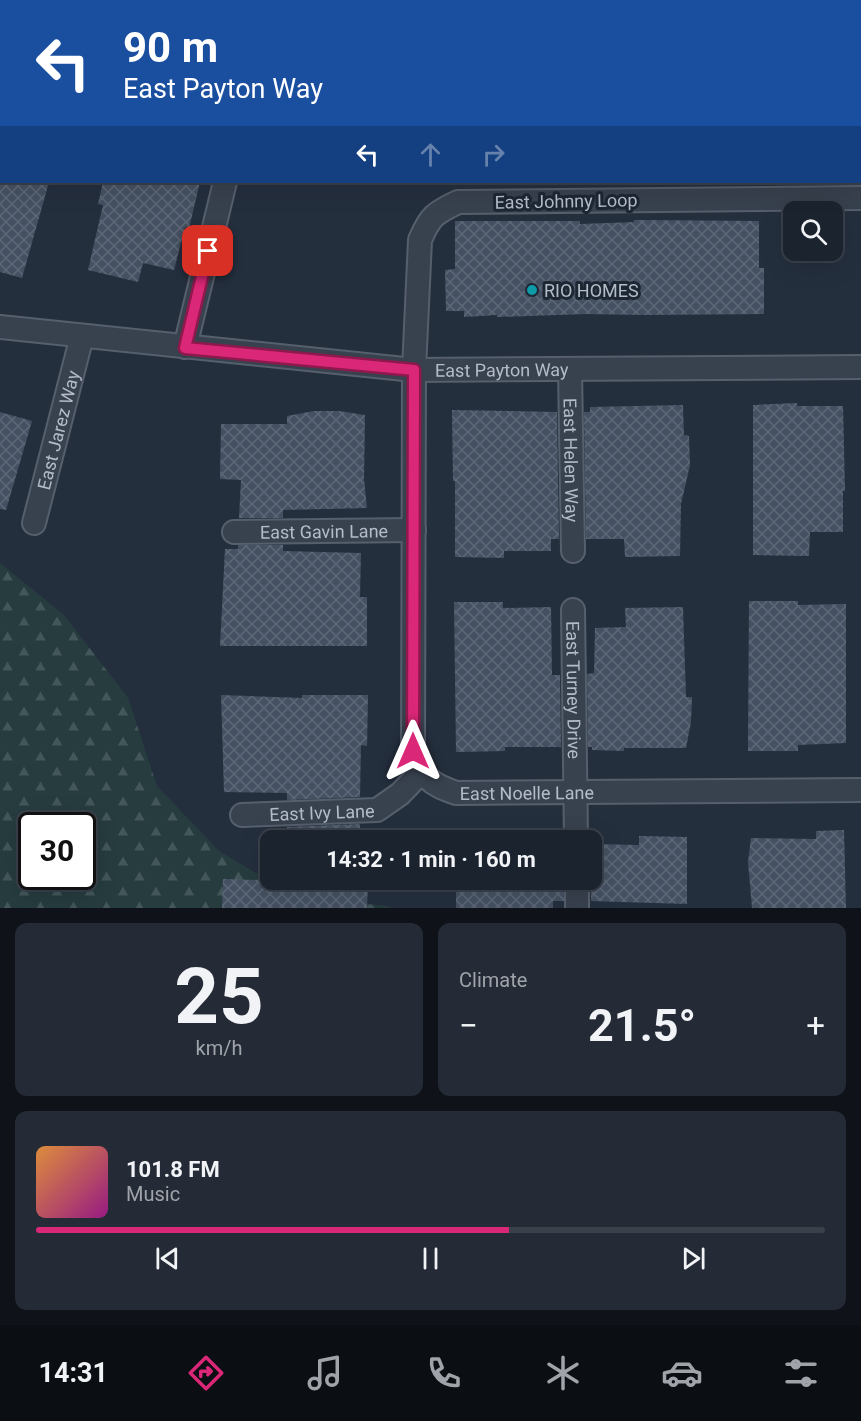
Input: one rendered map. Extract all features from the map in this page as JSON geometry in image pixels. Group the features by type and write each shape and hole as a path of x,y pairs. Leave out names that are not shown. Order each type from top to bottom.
{"street":[{"path":"185,348 225,183"},
{"name":"East Johnny Loop","path":"414,370 420,240 427,222 440,211 458,202 861,198"},
{"name":"East Payton Way","path":"0,327 414,370 861,367"},
{"name":"East Jarez Way","path":"34,523 82,336"},
{"path":"414,370 413,751 422,771"},
{"name":"East Helen Way","path":"570,370 573,550"},
{"name":"East Gavin Lane","path":"234,532 414,530"},
{"name":"East Turney Drive","path":"573,610 576,830"},
{"name":"East Noelle Lane","path":"422,771 434,785 456,793 861,790"},
{"name":"East Ivy Lane","path":"242,815 377,810 400,794 422,771"},
{"path":"577,890 577,908"}],"green space":[{"path":"0,563 64,615 128,698 157,786 219,851 260,875 260,890 284,890 296,897 392,908 0,908"}],"building":[{"path":"0,183 49,183 22,278 0,272"},
{"path":"103,183 200,183 189,228 185,227 174,270 143,263 138,282 88,270 103,205 98,204"},
{"path":"634,220 759,221 759,268 764,268 764,314 464,317 464,311 446,311 445,270 455,269 455,221 580,221 580,224 634,222"},
{"path":"797,403 797,406 843,406 845,491 843,491 843,532 810,532 809,556 753,555 753,405"},
{"path":"683,405 684,435 689,436 690,465 681,504 680,556 625,557 624,539 586,539 584,412 590,412 590,407"},
{"path":"452,410 557,412 559,539 551,539 551,551 504,551 504,558 455,557"},
{"path":"314,411 339,411 365,415 364,479 367,508 283,510 283,518 239,518 241,480 220,479 221,424 287,424 287,416"},
{"path":"0,412 32,421 6,510 0,509"},
{"path":"238,545 283,545 283,551 361,553 360,597 367,597 367,646 220,646 225,549 238,549"},
{"path":"749,601 798,601 798,605 846,604 846,743 798,745 798,751 748,751"},
{"path":"454,602 503,602 503,608 551,607 552,675 560,675 561,747 505,747 505,751 456,752"},
{"path":"683,607 686,697 692,697 691,722 686,748 592,750 592,747 588,747 587,674 594,673 595,628 626,627 625,608"},
{"path":"221,695 302,698 302,695 368,695 367,746 361,745 360,797 287,800 287,793 224,792"},
{"path":"360,824 360,830 287,830 287,827"},
{"path":"844,830 846,908 752,908 748,862 751,838 816,839 816,831"},
{"path":"639,836 687,837 687,904 591,901 591,890 602,890 602,844 639,845"},
{"path":"223,879 260,880 260,890 368,890 367,908 222,908"},
{"path":"456,890 564,890 564,901 553,901 553,908 456,908"}],"place":[{"name":"RIO HOMES","path":"532,290"}],"route":[{"path":"208,251 185,348 414,370 413,751"}]}
